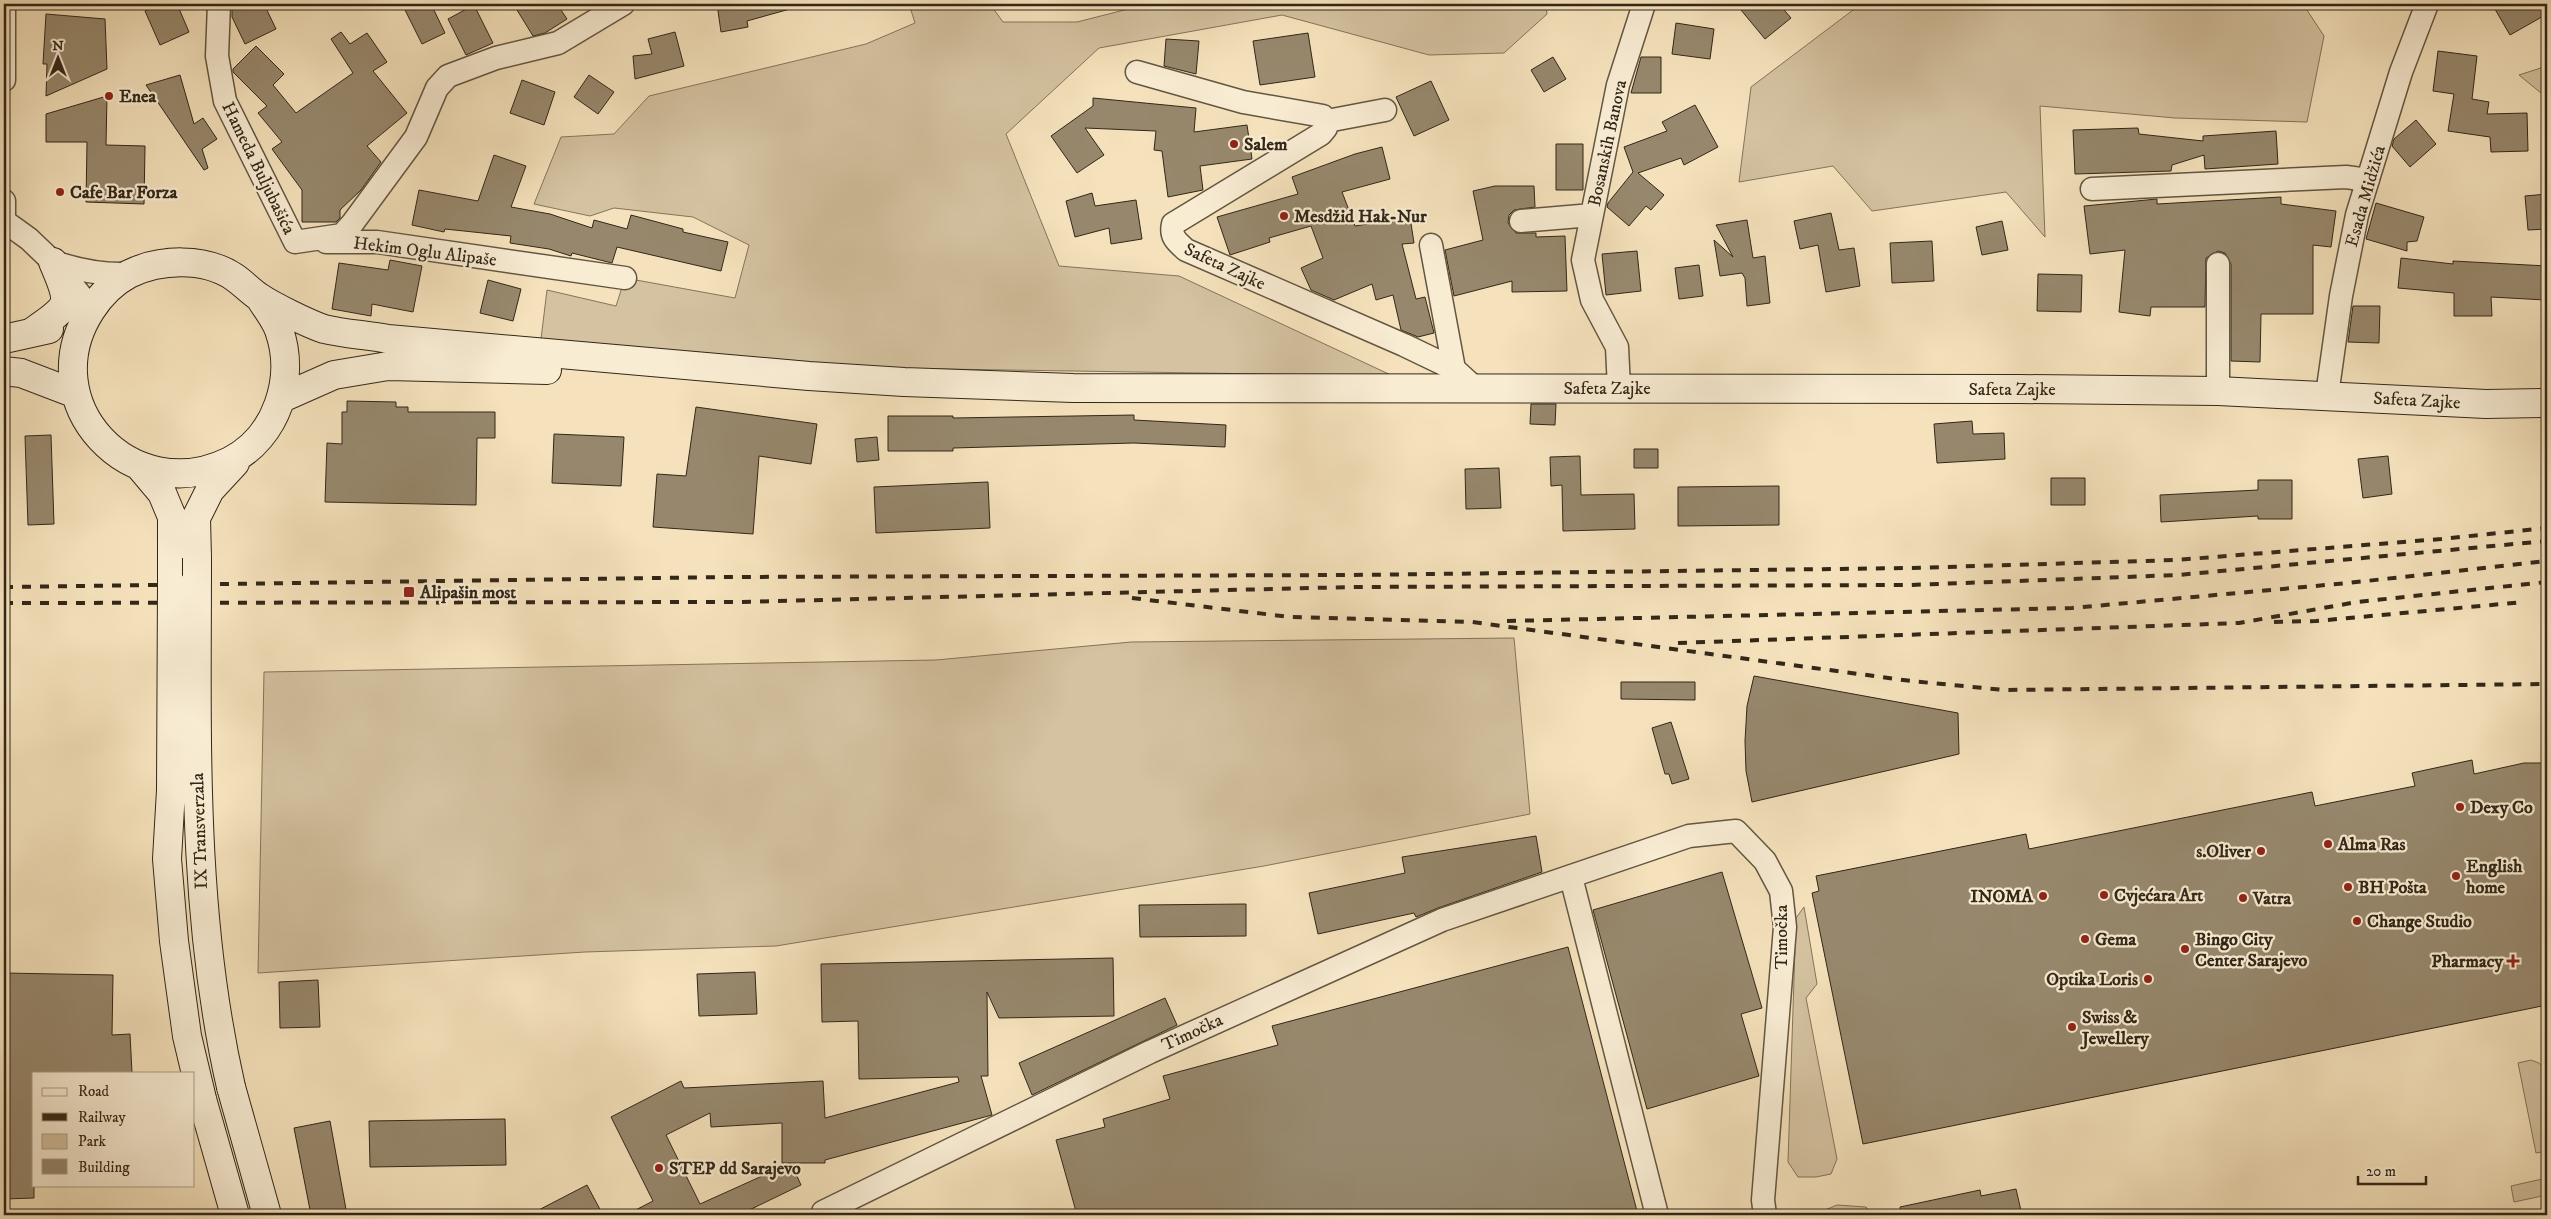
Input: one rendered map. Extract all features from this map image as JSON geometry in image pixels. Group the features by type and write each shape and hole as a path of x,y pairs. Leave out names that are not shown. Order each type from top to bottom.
{"main road":[{"path":"31,333 60,313 64,304 66,292 53,262"},
{"path":"260,298 279,329 281,337 286,363 282,398 267,430 242,454 211,470 176,475 141,468 119,456 100,438 85,418 76,394 73,369 76,344 84,321 96,302 112,286 130,274 164,263 199,264 232,276 260,298 324,329 388,339 808,376"},
{"path":"4,339 84,321"},
{"path":"282,398 334,375 388,366 808,376"},
{"path":"12,372 76,394"},
{"name":"Safeta Zajke","path":"808,376 1073,388 2218,391 2486,404 2547,403"},
{"name":"IX Transverzala","path":"242,454 210,490 196,518 199,848 204,934 218,1034 267,1215"},
{"name":"IX Transverzala","path":"141,468 162,493 172,516 171,790 167,859 174,941 187,1036 202,1099 235,1215"}],"street":[{"path":"4,4 4,80"},
{"name":"Hameda Buljubašića","path":"220,4 217,56 225,101 295,242"},
{"name":"Hekim Oglu Alipaše","path":"295,242 342,234 352,224 416,137 437,88 448,76 496,58 558,43 623,4"},
{"name":"Bosanskih Banova","path":"1521,221 1592,215 1618,86 1644,4"},
{"name":"Esada Midžića","path":"2327,395 2347,260 2368,180 2401,72 2427,4"},
{"path":"1137,72 1243,102 1323,116 1327,121 1385,110"},
{"name":"Safeta Zajke","path":"1327,121 1326,128 1321,134 1173,224 1171,232 1175,240 1186,250 1404,345 1454,369 1476,389"},
{"path":"2092,189 2346,177 2368,180"},
{"path":"4,201 4,221 29,239 53,262 82,297 84,321"},
{"path":"1592,215 1583,260 1592,300 1617,347 1619,388"},
{"name":"Hekim Oglu Alipaše","path":"295,242 376,242 625,278"},
{"path":"1431,245 1454,369"},
{"path":"53,262 80,272 105,275 130,274"},
{"path":"2218,264 2218,391"},
{"name":"Timočka","path":"823,1212 1150,1052 1442,920 1689,836 1736,831 1765,861 1781,891 1785,927 1766,1210"},
{"path":"1570,877 1657,1215"}],"green space":[{"path":"909,4 990,4 1003,22 1077,22 1148,4 1546,4 1547,14 1504,53 1429,55 1282,15 1099,48 1006,134 1059,266 1179,276 1393,376 879,368 540,347 547,290 616,306 625,278 735,298 749,245 693,217 614,208 590,216 534,204 561,137 614,134 649,96 866,44 915,23"},
{"path":"1861,4 2303,4 2324,36 2307,122 2175,118 2040,106 2045,237 2006,192 1872,211 1833,166 1739,182 1751,87"},
{"path":"2547,66 2547,98 2519,75"},
{"path":"1514,638 1530,814 1264,866 776,946 585,952 258,973 264,672 936,660 1131,642"},
{"path":"1804,907 1817,984 1806,998 1837,1159 1831,1174 1816,1177 1798,1177 1788,1162 1796,918"},
{"path":"2531,1060 2541,1065 2547,1093 2547,1151 2536,1153 2518,1063"},
{"path":"2547,1178 2547,1195 2514,1202 2511,1186"},
{"path":"1837,1205 1866,1207 1874,1215 1813,1215"}],"building":[{"path":"161,4 177,4 189,32 160,45 145,11"},
{"path":"232,4 264,4 276,29 245,44 232,17"},
{"path":"402,4 431,4 445,33 422,44"},
{"path":"526,4 557,4 567,19 545,33 533,36 517,10"},
{"path":"717,4 790,4 790,9 747,21 748,27 721,32"},
{"path":"1736,4 1779,4 1791,18 1765,39"},
{"path":"2492,4 2547,4 2547,14 2510,35"},
{"path":"474,5 493,43 466,55 448,19"},
{"path":"46,14 105,19 107,69 46,96 47,64 43,64"},
{"path":"1676,23 1714,29 1710,59 1672,54"},
{"path":"341,32 350,44 367,33 387,62 373,71 407,113 367,146 381,162 361,190 340,210 340,218 336,222 302,222 302,190 272,149 282,142 258,113 267,106 233,72 233,69 256,46 284,74 273,85 296,113 353,73 331,39"},
{"path":"675,32 684,66 635,79 633,56 652,54 648,39"},
{"path":"1308,33 1315,77 1260,85 1253,41"},
{"path":"1166,39 1199,41 1196,74 1164,66"},
{"path":"2438,51 2477,56 2472,99 2489,102 2487,114 2527,113 2528,151 2491,152 2490,137 2448,131 2454,94 2433,91"},
{"path":"1553,57 1566,79 1544,92 1531,70"},
{"path":"1641,57 1661,57 1661,93 1631,93"},
{"path":"180,75 194,124 203,118 217,139 202,149 208,168 204,170 146,85"},
{"path":"589,75 614,92 598,114 574,97"},
{"path":"522,80 555,92 544,125 510,113"},
{"path":"1431,81 1449,120 1414,136 1396,97"},
{"path":"107,96 106,145 145,146 144,204 86,202 87,142 46,142 46,114"},
{"path":"1093,98 1196,108 1194,132 1247,125 1252,159 1200,166 1203,190 1168,197 1162,151 1154,150 1156,131 1085,128 1104,155 1077,173 1051,136 1093,106"},
{"path":"1695,105 1718,147 1684,165 1681,158 1638,173 1664,195 1651,210 1646,206 1629,226 1607,207 1608,203 1633,172 1624,147 1667,131 1662,122"},
{"path":"2416,120 2436,144 2410,167 2392,146 2394,139"},
{"path":"2138,128 2139,134 2203,141 2203,136 2276,131 2278,164 2205,169 2204,155 2172,165 2171,171 2075,174 2073,130"},
{"path":"1556,144 1583,144 1583,190 1556,190"},
{"path":"1382,147 1390,179 1342,192 1355,226 1410,217 1414,243 1402,244 1416,299 1425,297 1434,333 1418,337 1401,330 1393,295 1376,300 1372,284 1334,300 1311,290 1301,268 1323,258 1311,226 1269,238 1270,242 1230,255 1217,217 1298,194 1292,177 1355,154"},
{"path":"494,155 526,166 511,207 550,214 592,228 594,220 627,229 631,215 683,229 683,232 728,242 721,271 617,247 612,263 572,253 571,256 549,249 510,243 511,236 445,229 444,232 412,225 419,190 478,201"},
{"path":"1495,186 1534,186 1535,207 1514,210 1509,215 1508,223 1516,233 1536,233 1536,237 1565,236 1567,291 1512,292 1512,281 1454,296 1445,250 1483,240 1473,191"},
{"path":"1092,193 1095,206 1136,200 1142,239 1111,244 1109,228 1075,237 1066,201"},
{"path":"2547,194 2547,229 2528,230 2525,196"},
{"path":"2281,197 2281,204 2336,211 2331,247 2313,245 2313,314 2261,314 2260,362 2231,361 2231,264 2225,253 2218,251 2206,258 2205,307 2151,307 2150,316 2119,312 2125,250 2090,254 2084,206 2157,199 2157,204"},
{"path":"2376,203 2424,217 2417,241 2407,242 2407,251 2366,239"},
{"path":"1831,213 1839,250 1854,248 1860,286 1826,292 1818,245 1800,249 1794,221"},
{"path":"1747,220 1753,258 1765,256 1770,303 1747,306 1745,278 1742,273 1720,276 1714,240 1733,257 1716,225"},
{"path":"2002,221 2008,250 1982,255 1976,227"},
{"path":"1932,241 1934,281 1892,283 1890,243"},
{"path":"1637,251 1641,291 1606,295 1602,254"},
{"path":"2401,258 2453,264 2453,261 2547,266 2545,300 2491,297 2492,316 2454,316 2454,293 2398,288"},
{"path":"390,260 422,266 413,312 372,304 371,316 332,309 339,263 388,270"},
{"path":"1699,265 1703,296 1679,299 1675,268"},
{"path":"2038,274 2082,275 2081,312 2037,311"},
{"path":"488,280 521,289 513,321 480,313"},
{"path":"2353,306 2380,306 2379,343 2348,342"},
{"path":"347,401 396,402 396,407 408,407 408,412 495,412 495,438 477,438 476,505 325,502 327,443 342,444 342,412 347,412"},
{"path":"1531,404 1556,404 1555,425 1530,424"},
{"path":"696,407 817,424 811,464 759,456 753,534 653,527 657,474 686,476"},
{"path":"1134,415 1134,420 1226,425 1225,447 1134,443 953,448 953,451 888,451 888,416 953,416 953,418"},
{"path":"1972,421 1973,434 2004,433 2005,459 1937,463 1934,424"},
{"path":"554,434 624,437 621,486 552,483"},
{"path":"51,435 54,524 28,525 25,436"},
{"path":"877,437 879,460 857,462 855,439"},
{"path":"1634,449 1658,449 1658,468 1634,468"},
{"path":"1580,456 1581,495 1634,494 1635,529 1563,531 1562,485 1551,486 1550,457"},
{"path":"2388,456 2392,494 2363,498 2358,459"},
{"path":"1499,468 1501,508 1466,509 1465,469"},
{"path":"2051,478 2085,478 2085,505 2051,505"},
{"path":"2258,480 2292,480 2292,519 2258,519 2258,516 2161,522 2160,495 2258,490"},
{"path":"988,482 990,528 876,533 874,487"},
{"path":"1779,486 1779,525 1678,526 1678,487"},
{"path":"1754,676 1958,713 1959,754 1752,802 1746,771 1745,741 1747,706"},
{"path":"1621,682 1695,682 1695,700 1621,699"},
{"path":"1671,722 1689,779 1672,784 1669,774 1665,774 1652,728"},
{"name":"Bingo City Center Sarajevo","path":"2472,760 2474,774 2524,763 2547,763 2547,1005 1863,1144 1812,893 1819,891 1816,876 2026,834 2029,849 2312,792 2315,806 2415,786 2412,773"},
{"path":"1536,836 1542,872 1416,917 1414,913 1318,934 1309,893 1405,873 1402,857"},
{"path":"1722,872 1762,1008 1741,1014 1759,1076 1647,1109 1593,910"},
{"path":"1246,904 1246,936 1140,937 1139,905"},
{"path":"1568,947 1638,1215 1077,1215 1056,1140 1105,1127 1103,1119 1170,1099 1163,1076 1278,1045 1272,1026"},
{"path":"1113,958 1114,1016 999,1018 987,992 988,1076 981,1076 992,1115 825,1160 825,1163 791,1163 801,1185 739,1215 626,1215 653,1201 611,1117 681,1081 684,1088 823,1081 825,1118 959,1082 958,1077 859,1079 858,1021 822,1022 821,964","holes":["710,1113 711,1127 782,1123 782,1163 791,1163 700,1204 666,1135"]},
{"path":"755,972 757,1014 699,1016 697,974"},
{"path":"4,973 113,975 112,1035 130,1034 132,1072 32,1072 32,1186 34,1186 34,1198 4,1199"},
{"path":"318,980 320,1027 280,1028 279,982"},
{"path":"1165,998 1177,1025 1032,1095 1019,1063"},
{"path":"505,1119 506,1165 370,1167 369,1121"},
{"path":"330,1121 347,1215 311,1215 294,1128"},
{"path":"587,1185 603,1215 529,1215"},
{"path":"2016,1189 2022,1215 1901,1215 1900,1207 1980,1190 1981,1196"}],"railway":[{"path":"4,587 730,577 1352,575 1912,568 2176,560 2441,539 2547,528"},
{"path":"4,603 738,602 1353,587 1910,585 2178,575 2547,541"},
{"path":"1507,621 2072,608 2348,583 2547,561"},
{"path":"1678,643 2239,623 2357,602 2547,582"},
{"path":"1132,598 1290,617 1472,622 1911,681 2004,690 2547,684"},
{"path":"2274,622 2316,621 2524,602"}],"place":[{"name":"Enea","path":"109,96"},
{"name":"Salem","path":"1234,144"},
{"name":"Cafe Bar Forza","path":"60,192"},
{"name":"Mesdžid Hak-Nur","path":"1284,216"},
{"name":"Alipašin most","path":"409,592"},
{"name":"Dexy Co","path":"2460,807"},
{"name":"Alma Ras","path":"2328,844"},
{"name":"s.Oliver","path":"2261,851"},
{"name":"English home","path":"2456,876"},
{"name":"BH Pošta","path":"2348,887"},
{"name":"Cvjećara Art","path":"2104,895"},
{"name":"INOMA","path":"2043,896"},
{"name":"Vatra","path":"2243,898"},
{"name":"Change Studio","path":"2357,921"},
{"name":"Gema","path":"2085,939"},
{"name":"Bingo City Center Sarajevo","path":"2185,949"},
{"name":"Pharmacy","path":"2513,961"},
{"name":"Optika Loris","path":"2148,979"},
{"name":"Swiss & Jewellery","path":"2072,1027"},
{"name":"STEP dd Sarajevo","path":"659,1168"}]}
